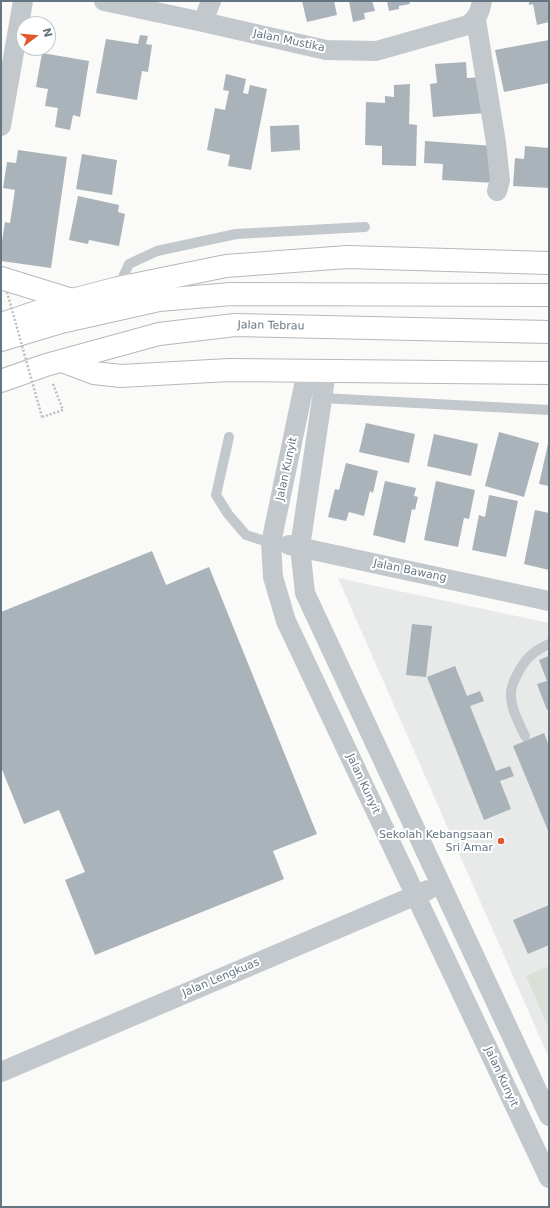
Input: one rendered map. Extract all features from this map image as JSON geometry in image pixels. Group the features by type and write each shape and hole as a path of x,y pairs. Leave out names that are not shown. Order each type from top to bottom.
{"main road":[{"path":"1,340 61,322 76,309 118,288 226,266 347,257 549,263"},
{"path":"4,285 76,309"},
{"path":"1,324 76,309 231,294 549,295"},
{"name":"Jalan Tebrau","path":"1,381 54,363 159,334 235,325 549,332"},
{"path":"54,363 94,372 121,376 230,370 549,373"}],"street":[{"path":"1,126 23,1"},
{"name":"Jalan Mustika","path":"104,1 326,50 376,52 468,25 476,20"},
{"path":"203,22 211,1"},
{"path":"482,1 476,20 496,143 500,180 497,191"},
{"name":"Jalan Kunyit","path":"316,372 322,398 300,547 305,593 549,1116"},
{"name":"Jalan Kunyit","path":"316,372 271,543 273,577 286,621 549,1178"},
{"name":"Jalan Bawang","path":"271,543 300,547 549,601"},
{"name":"Jalan Lengkuas","path":"1,1072 416,896 441,884"}],"lane":[{"path":"118,288 129,264 157,251 236,234 365,227"},
{"path":"322,398 549,410"},
{"path":"229,437 216,495 228,514 246,535 271,543"},
{"path":"525,736 512,704 512,684 526,658 536,650 549,644"}],"path":[{"path":"4,285 42,417 63,410 54,363"}],"shaded area":[{"name":"Sekolah Kebangsaan Sri Amar","path":"338,578 549,623 549,1058"},
{"path":"549,966 549,1029 526,976"}],"building":[{"path":"302,1 334,1 337,15 307,22"},
{"path":"349,1 372,1 375,11 364,13 365,19 353,22"},
{"path":"387,1 409,1 410,4 399,6 399,9 389,11"},
{"path":"529,1 549,1 549,22 537,25 533,4 529,5"},
{"path":"140,35 148,36 146,44 152,45 148,72 142,71 137,100 96,93 106,39 138,44"},
{"path":"549,40 549,83 504,92 495,50"},
{"path":"56,55 89,61 80,117 73,115 70,130 55,127 58,108 45,106 48,89 36,87 41,56"},
{"path":"466,62 467,78 482,77 485,113 433,117 430,84 437,83 435,64"},
{"path":"226,74 246,79 243,93 248,94 250,85 267,89 251,170 228,166 230,155 207,150 215,108 225,110 229,91 223,90"},
{"path":"410,84 409,124 417,125 416,166 382,165 382,146 365,145 366,102 385,103 385,96 394,97 394,85"},
{"path":"299,125 300,150 271,152 270,126"},
{"path":"425,141 494,146 496,183 442,180 443,164 424,163"},
{"path":"525,146 549,148 549,188 513,186 515,158 524,159"},
{"path":"18,150 67,157 51,268 1,261 1,241 5,222 10,223 15,190 3,188 7,162 16,163"},
{"path":"82,154 117,160 112,195 76,189"},
{"path":"78,196 119,205 118,212 125,214 119,246 89,240 88,244 69,240"},
{"path":"366,423 415,434 409,463 359,452"},
{"path":"499,432 539,443 524,497 485,486"},
{"path":"434,434 478,444 471,476 427,466"},
{"path":"549,444 549,486 539,484"},
{"path":"346,463 378,471 373,493 370,491 364,516 349,512 346,521 328,517 335,489 339,490"},
{"path":"385,481 416,488 414,496 418,497 415,510 412,509 405,543 373,535"},
{"path":"436,481 475,490 469,519 464,518 458,547 424,540"},
{"path":"489,495 518,501 506,557 472,550 479,515 485,517"},
{"path":"535,510 549,513 549,570 524,564"},
{"path":"152,551 166,585 209,567 317,834 273,851 284,879 95,955 65,880 85,872 59,810 24,824 1,767 1,612"},
{"path":"412,624 432,626 426,677 406,675"},
{"path":"549,656 549,709 547,710 537,684 547,681 539,660"},
{"path":"455,666 467,696 480,691 484,701 470,706 496,771 510,766 514,776 500,781 511,809 484,820 427,677"},
{"path":"544,733 549,746 549,833 513,746"},
{"path":"549,905 549,945 528,954 513,920"}],"place":[{"name":"Sekolah Kebangsaan Sri Amar","path":"501,841"}]}
